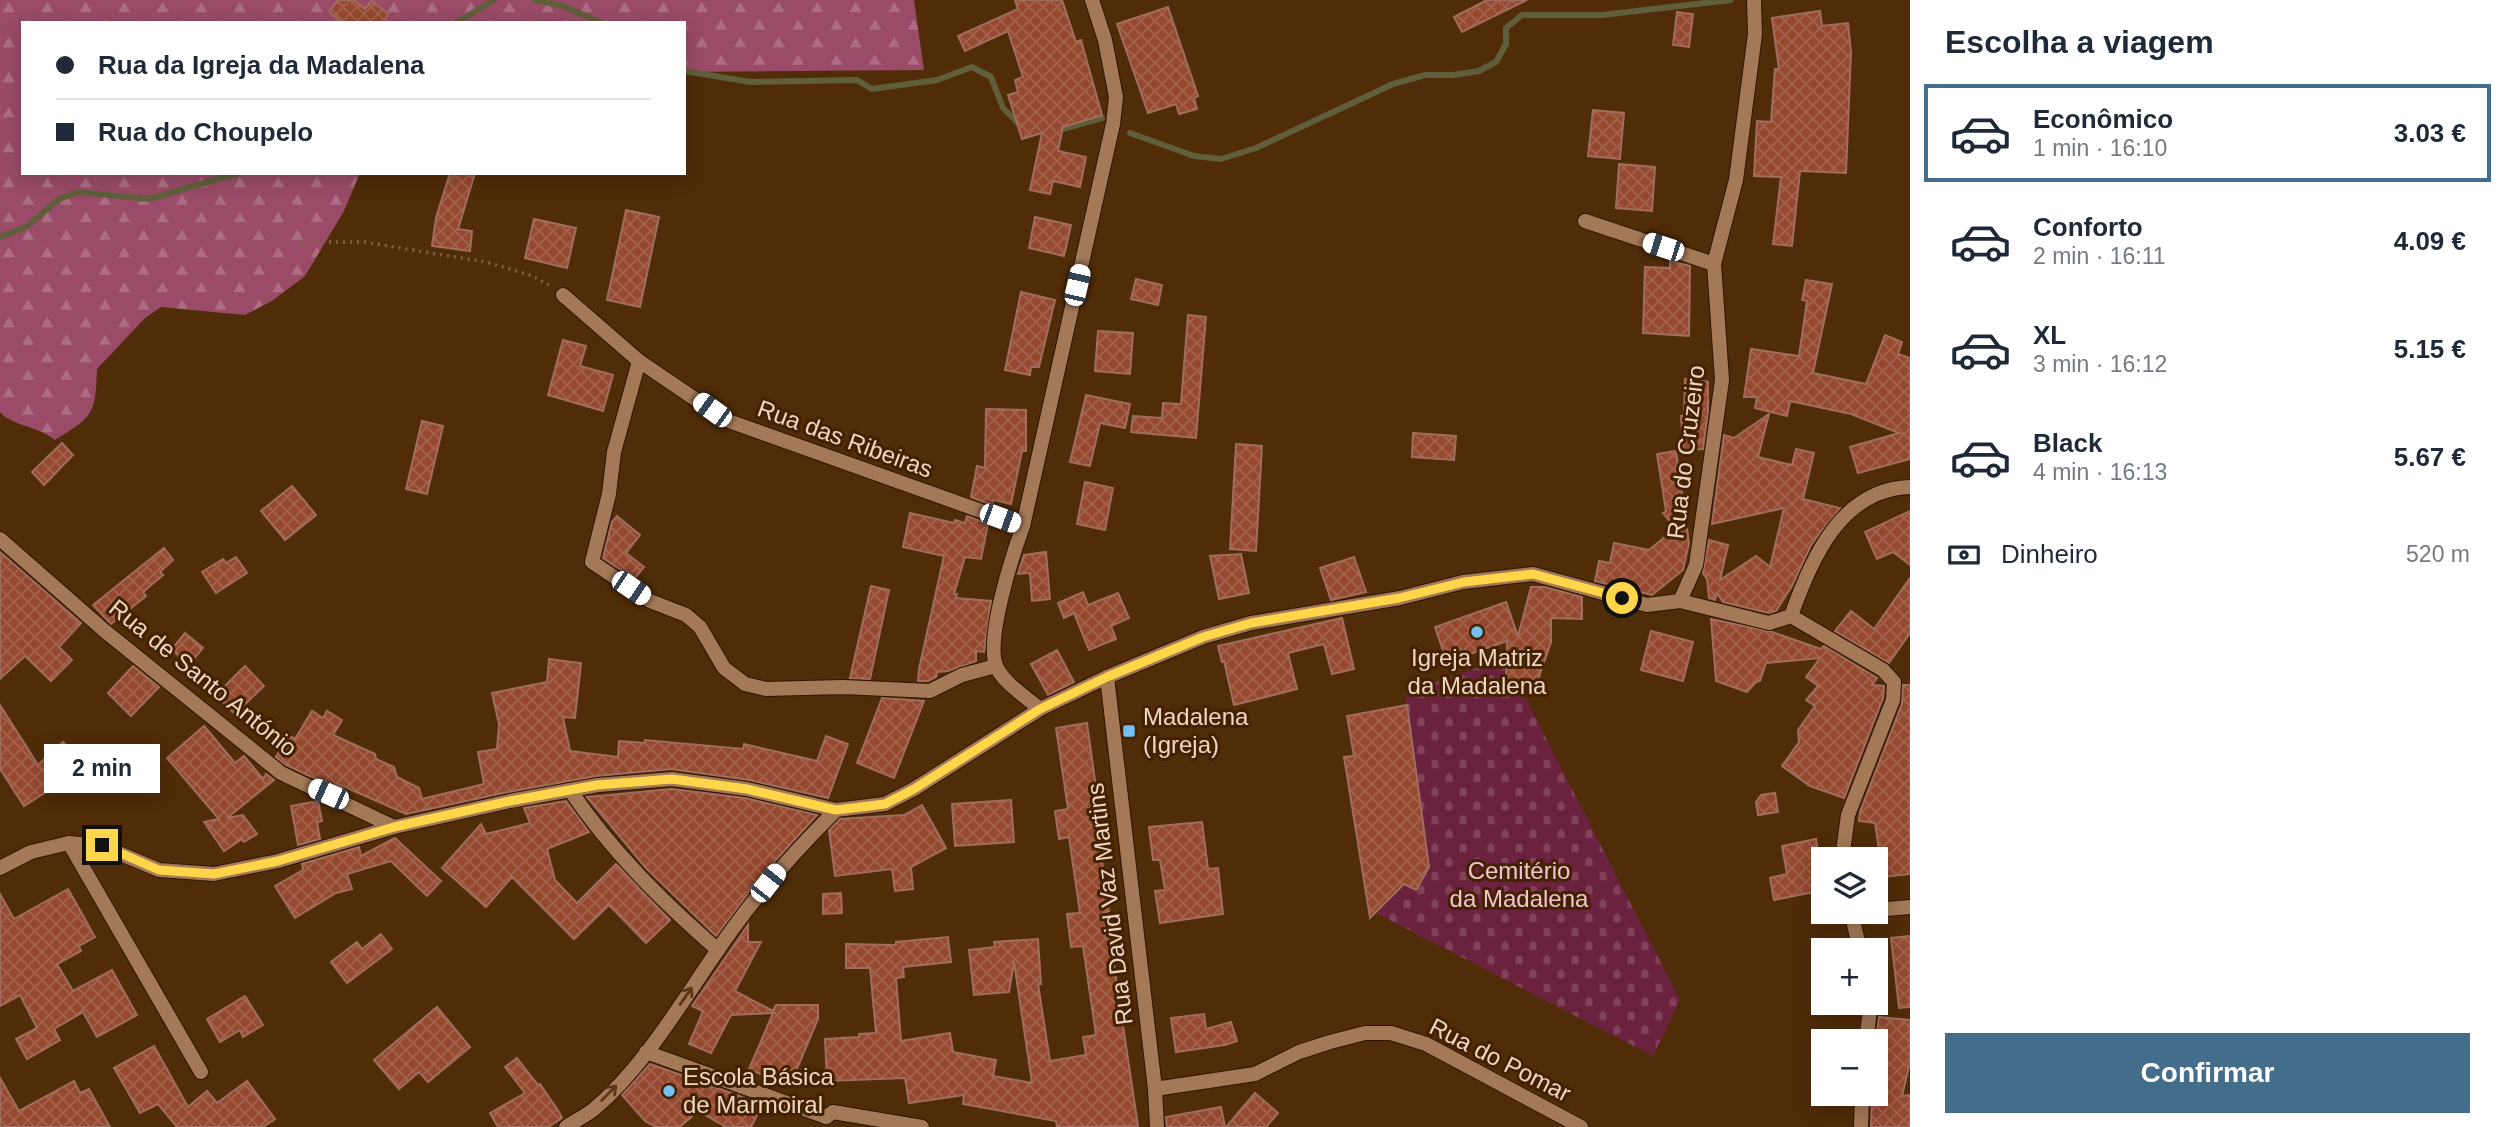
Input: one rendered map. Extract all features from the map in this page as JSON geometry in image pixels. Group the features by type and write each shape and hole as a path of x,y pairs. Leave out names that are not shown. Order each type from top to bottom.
{"street":[{"path":"1040,709 1006,680 996,666 993,648 1007,572 1023,527 1113,124 1116,97 1105,40 1092,0"},
{"name":"Rua do Cruzeiro","path":"1680,601 1696,565 1722,380 1714,264 1736,180 1755,34 1754,0"},
{"path":"1585,220 1714,264"},
{"name":"Rua das Ribeiras","path":"564,295 639,361 726,420 1023,527"},
{"path":"639,361 614,452 609,494 592,562 650,601 686,615 699,628 724,668 745,684 766,689 843,687 930,691 962,676 996,666"},
{"path":"1791,616 1804,580 1832,530 1859,502 1896,487 1910,487"},
{"name":"Rua de Santo António","path":"0,539 106,632 281,773 394,827"},
{"path":"0,868 31,852 69,843 102,845 159,870 214,874 302,854 394,827 570,790 672,779 747,789 836,810 885,804 914,789 1040,709 1107,677 1203,637 1251,623 1399,598 1464,582 1533,574 1647,605 1680,601 1769,623 1791,616 1883,670 1894,682 1893,700 1848,816 1844,847"},
{"name":"Rua David Vaz Martins","path":"1107,677 1155,1089 1157,1127"},
{"path":"570,790 594,826 613,848 691,927 718,950"},
{"path":"566,1127 592,1110 622,1081 785,862 836,810"},
{"path":"69,843 201,1072"},
{"path":"1888,909 1910,907"},
{"name":"Rua do Pomar","path":"1155,1089 1255,1074 1299,1052 1330,1042 1365,1033 1391,1034 1426,1044 1580,1127"},
{"path":"646,1052 825,1122 833,1112 922,1127"},
{"path":"1861,1127 1862,1106"}],"path":[{"path":"301,243 364,242 486,262 533,276 564,295"}],"green space":[{"path":"0,0 914,0 924,70 686,72 686,21 21,21 21,175 359,175 344,211 305,276 272,301 245,315 161,307 145,318 97,369 95,396 90,413 78,425 55,440 5,417 0,412"},
{"name":"Cemitério da Madalena","path":"1505,658 1680,1000 1653,1056 1376,913 1404,884 1416,890 1429,867 1405,693"}],"building":[{"path":"338,0 354,0 365,9 372,1 388,14 384,21 340,21 329,12"},
{"path":"1015,0 1062,0 1076,42 1081,40 1102,115 1063,127 1058,151 1086,157 1080,187 1053,181 1050,194 1030,190 1042,133 1022,139 1008,95 1018,92 1015,80 1023,77 1008,31 965,51 958,36 1018,9"},
{"path":"1487,0 1527,0 1462,32 1454,17"},
{"path":"1168,7 1198,96 1194,98 1197,109 1179,114 1176,104 1148,113 1117,24"},
{"path":"1820,11 1822,26 1848,23 1851,52 1846,173 1800,171 1792,246 1773,244 1781,177 1754,176 1757,121 1771,122 1775,69 1779,69 1772,18"},
{"path":"1677,12 1693,14 1689,47 1673,45"},
{"path":"1593,110 1624,113 1620,159 1588,156"},
{"path":"1619,164 1655,167 1652,211 1616,208"},
{"path":"449,175 474,175 458,229 472,231 470,251 432,246 436,218"},
{"path":"626,210 659,217 640,307 607,300"},
{"path":"1035,217 1071,225 1064,256 1029,248"},
{"path":"534,219 576,228 567,268 525,258"},
{"path":"1670,261 1690,266 1689,336 1643,333 1645,267 1670,268"},
{"path":"1136,279 1162,285 1158,305 1131,299"},
{"path":"1806,280 1832,284 1813,373 1866,384 1885,335 1902,342 1898,354 1910,358 1910,459 1858,473 1850,447 1899,433 1851,414 1790,401 1787,416 1755,408 1757,397 1744,397 1751,349 1799,356 1807,301 1802,300"},
{"path":"1021,292 1055,300 1039,367 1031,367 1030,375 1005,370"},
{"path":"1188,315 1206,317 1196,438 1131,432 1133,416 1162,418 1163,403 1181,404"},
{"path":"1098,331 1133,333 1130,374 1095,371"},
{"path":"563,340 586,346 580,366 613,375 603,411 548,395"},
{"path":"1685,379 1708,382 1708,411 1703,449 1683,450 1681,416 1684,415"},
{"path":"1086,395 1130,404 1125,428 1100,423 1090,466 1070,462"},
{"path":"986,409 1026,410 1026,451 1022,451 1011,504 993,500 992,505 971,497 977,466 985,468"},
{"path":"1769,414 1758,457 1792,465 1796,449 1814,453 1803,499 1840,508 1811,545 1792,586 1776,611 1769,613 1723,602 1717,593 1715,600 1709,598 1707,579 1703,573 1709,540 1728,545 1720,580 1756,556 1770,567 1784,508 1712,524 1724,435 1734,438"},
{"path":"422,421 443,426 427,494 406,489"},
{"path":"1413,433 1456,436 1454,460 1412,457"},
{"path":"62,443 73,455 44,485 32,472"},
{"path":"1236,444 1262,446 1256,551 1230,549"},
{"path":"1676,451 1689,543 1683,570 1652,595 1595,581 1599,561 1610,563 1614,543 1649,550 1672,531 1679,533 1663,513 1666,511 1657,454"},
{"path":"1085,482 1113,488 1105,530 1077,524"},
{"path":"292,486 316,515 285,540 261,511"},
{"path":"1910,511 1910,565 1893,552 1877,559 1865,532"},
{"path":"910,513 954,523 955,520 965,523 967,516 988,524 981,559 965,557 954,594 957,594 956,598 991,601 984,652 976,651 976,661 937,672 936,677 928,681 918,681 919,669 944,556 903,547"},
{"path":"617,516 640,535 626,553 644,567 634,579 603,558 612,522"},
{"path":"164,548 173,560 160,572 163,575 143,592 146,596 111,624 93,605"},
{"path":"0,552 81,623 59,647 72,660 51,681 25,656 0,679"},
{"path":"1046,552 1050,599 1032,601 1030,573 1018,574 1024,555"},
{"path":"1241,554 1249,593 1219,599 1210,556"},
{"path":"236,557 247,573 216,593 202,572 223,559 226,563"},
{"path":"1354,557 1366,592 1331,600 1320,568"},
{"path":"1910,578 1910,633 1889,663 1835,631 1851,611 1874,629"},
{"path":"871,586 889,590 870,679 850,678"},
{"path":"1531,587 1545,587 1582,597 1582,619 1551,618 1551,642 1534,691 1506,681 1507,641 1447,662 1435,627 1506,602 1518,636"},
{"path":"1083,592 1088,605 1118,593 1129,618 1111,626 1116,639 1089,650 1074,613 1064,618 1058,603"},
{"path":"1342,618 1354,669 1332,674 1324,644 1288,653 1297,689 1234,705 1218,646"},
{"path":"1711,619 1772,632 1821,649 1824,646 1877,678 1872,685 1884,686 1883,698 1844,798 1810,786 1782,766 1799,742 1798,730 1815,706 1806,700 1818,686 1806,677 1820,658 1766,663 1760,681 1747,692 1716,681"},
{"path":"1651,631 1693,642 1683,681 1641,670"},
{"path":"185,633 203,648 188,666 172,649"},
{"path":"1057,650 1074,682 1048,695 1031,664"},
{"path":"549,659 581,663 575,718 563,717 570,751 618,757 619,741 645,743 645,740 743,749 744,744 817,761 826,736 848,744 828,798 749,780 671,769 596,776 406,814 336,783 348,794 286,765 276,757 289,735 295,739 312,711 323,718 327,711 342,720 333,735 375,754 376,759 394,767 397,777 419,788 422,799 484,784 478,752 497,749 499,724 492,693 547,682"},
{"path":"133,666 159,687 131,716 108,693"},
{"path":"245,666 264,686 235,714 216,695"},
{"path":"1903,685 1910,685 1910,874 1888,876 1888,847 1879,847 1875,823 1859,821 1860,812 1902,704"},
{"path":"882,698 924,701 894,778 857,763"},
{"path":"0,705 38,765 63,742 83,764 63,781 24,806 0,769"},
{"path":"1407,705 1429,867 1416,890 1404,884 1370,918 1344,757 1354,756 1347,716"},
{"path":"1087,723 1100,817 1096,818 1109,911 1106,912 1138,1126 1057,1127 1056,1121 963,1104 964,1095 909,1103 905,1078 827,1081 825,1039 876,1033 870,968 846,968 846,944 896,945 896,942 948,937 951,962 903,967 904,977 896,978 901,1041 950,1033 953,1052 996,1060 993,1076 1032,1083 1014,962 1009,992 974,995 969,950 995,947 994,942 1038,939 1041,984 1038,984 1050,1061 1086,1055 1083,1037 1096,1035 1083,946 1071,947 1067,914 1080,913 1069,837 1059,839 1055,811 1068,809 1056,728"},
{"path":"204,726 235,763 244,756 263,779 266,774 274,780 227,818 243,815 257,834 244,842 242,839 224,851 204,822 219,819 167,758"},
{"path":"672,789 745,798 817,815 762,875 716,936 646,868 587,797"},
{"path":"1775,793 1778,812 1758,815 1756,802 1761,795"},
{"path":"1011,800 1014,842 955,846 952,804"},
{"path":"318,801 322,821 317,822 320,839 298,845 291,806"},
{"path":"566,801 589,832 547,849 555,880 577,903 616,864 670,920 646,943 609,905 574,939 512,877 486,907 442,868 481,824 486,834 530,823 524,808"},
{"path":"922,805 946,848 911,867 913,889 895,891 892,869 835,876 829,830 840,819 904,815"},
{"path":"1202,822 1208,869 1218,868 1223,914 1160,923 1155,891 1165,890 1160,860 1153,860 1149,827"},
{"path":"395,838 441,881 427,896 391,861 347,874 352,889 336,893 295,918 275,886 303,870 302,864 359,847 361,856"},
{"path":"1816,839 1817,847 1811,847 1811,893 1774,900 1770,878 1787,874 1782,846"},
{"path":"68,889 95,937 79,946 81,951 57,964 73,991 112,970 137,1015 97,1037 83,1012 54,1029 60,1040 27,1059 16,1039 37,1028 20,995 0,1006 0,894 14,919"},
{"path":"841,893 842,913 823,914 823,894"},
{"path":"748,925 748,942 761,942 735,991 773,1011 776,1005 818,1005 818,1019 791,1083 782,1083 749,1069 773,1013 731,1015 711,1053 689,1044 703,1011 692,1006"},
{"path":"381,934 392,949 347,983 331,962 357,942 362,949"},
{"path":"1910,936 1910,1007 1899,1008 1891,938"},
{"path":"245,996 263,1025 243,1037 240,1030 220,1042 207,1019"},
{"path":"437,1007 470,1047 428,1082 419,1072 399,1089 374,1060"},
{"path":"1204,1014 1206,1029 1231,1022 1237,1041 1176,1052 1171,1018"},
{"path":"1879,1017 1910,1020 1910,1062 1902,1096 1910,1095 1910,1127 1871,1127 1872,1106 1888,1106 1888,1029 1878,1029"},
{"path":"154,1046 188,1107 207,1091 217,1103 247,1081 275,1119 263,1127 177,1127 158,1104 140,1113 114,1068"},
{"path":"517,1058 538,1085 540,1084 562,1118 548,1127 498,1127 490,1113 525,1093 505,1067"},
{"name":"Escola Básica de Marmoiral","path":"650,1064 742,1097 761,1108 751,1127 726,1127 698,1111 680,1127 656,1127 645,1121 622,1095"},
{"path":"0,1078 19,1111 74,1081 80,1093 89,1089 110,1127 0,1127"},
{"path":"1255,1093 1278,1113 1266,1127 1226,1127"},
{"path":"1221,1107 1225,1127 1167,1127 1166,1117"}],"waterway":[{"path":"459,21 494,0"},
{"path":"535,0 563,6 597,21"},
{"path":"1130,133 1194,156 1221,159 1256,148 1393,84 1425,75 1479,71 1496,62 1506,44 1506,28 1522,15 1602,15 1731,0"},
{"path":"686,71 751,82 857,80 872,89 937,80 972,67 991,77 1003,108 1022,127"},
{"path":"1055,131 1102,118"},
{"path":"0,237 26,227 59,199 78,192 149,199 232,175"}],"place":[{"name":"Igreja Matriz da Madalena","path":"1477,632"},
{"name":"Madalena (Igreja)","path":"1129,731"},
{"name":"Escola Básica de Marmoiral","path":"669,1091"}],"route":[{"path":"102,845 159,870 214,874 278,861 394,827 510,801 597,785 672,779 747,789 836,810 885,804 914,789 1040,709 1107,677 1203,637 1251,623 1399,598 1464,582 1533,574 1622,598"}]}
